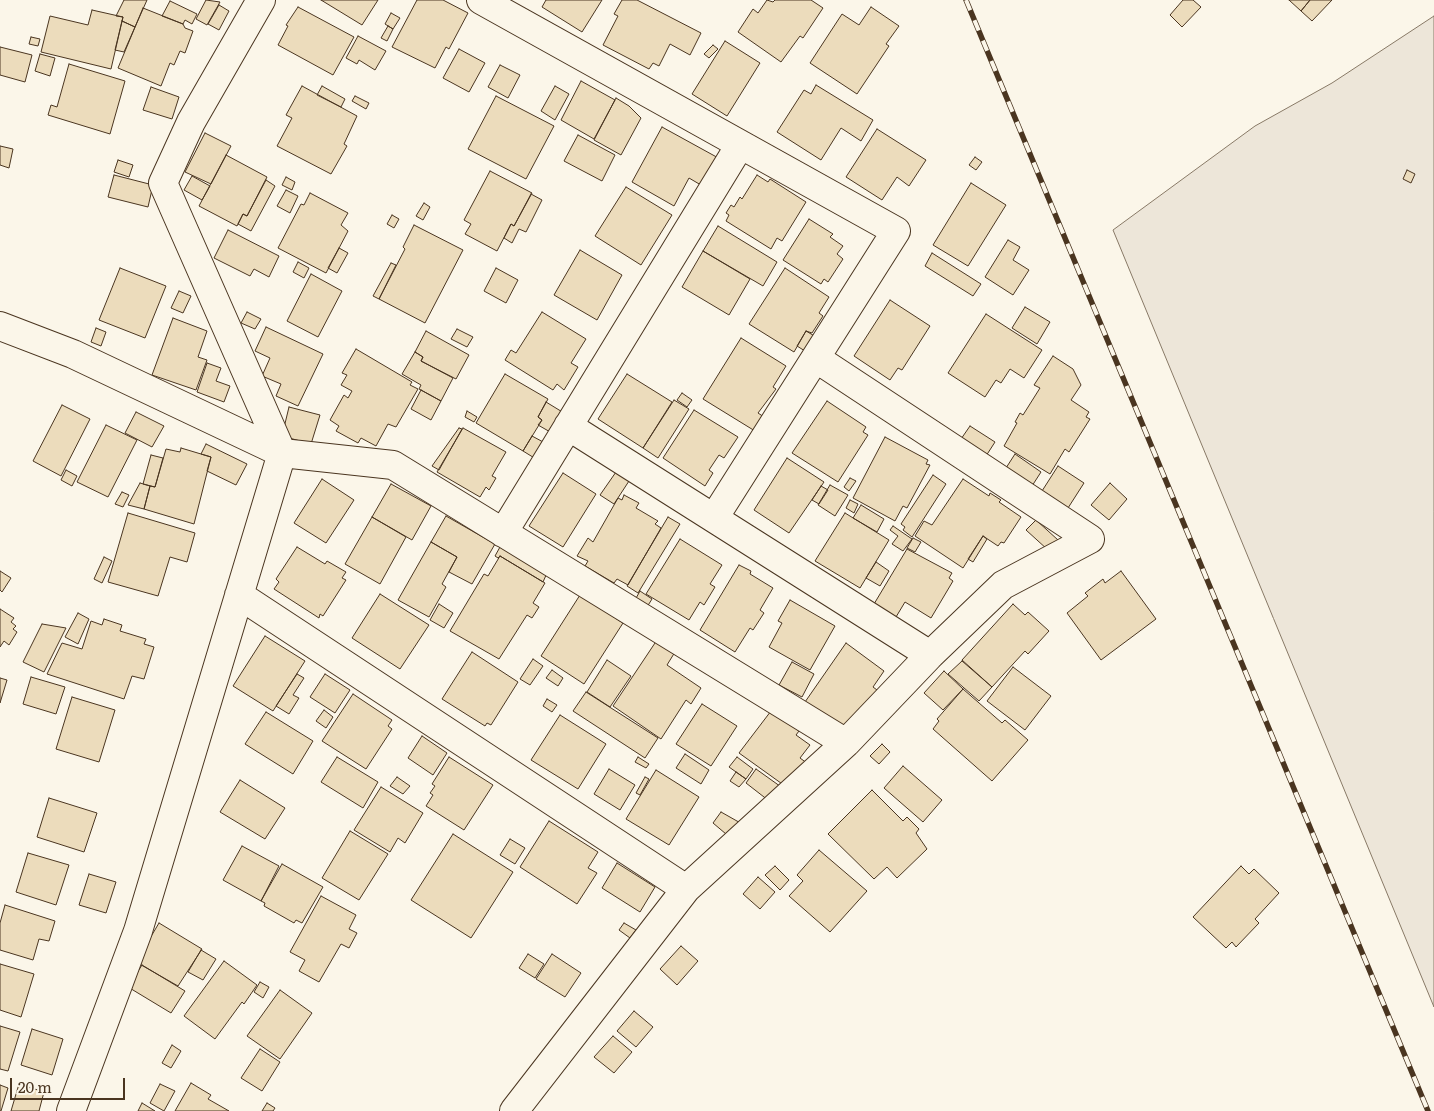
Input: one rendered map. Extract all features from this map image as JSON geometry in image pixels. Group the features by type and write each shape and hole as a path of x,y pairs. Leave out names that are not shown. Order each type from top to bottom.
{"street":[{"path":"71,1111 138,931 282,453 163,183 191,122 262,0"},
{"path":"481,0 896,231 714,518"},
{"path":"503,533 740,144"},
{"path":"0,326 73,354 282,453 393,465 846,743"},
{"path":"514,1111 686,889 846,743 930,655 1003,585 1090,540 817,358"},
{"path":"568,426 930,655"},
{"path":"239,596 686,889"}],"shaded area":[{"path":"1434,16 1434,1007 1113,230 1255,126 1332,83"}],"building":[{"path":"124,0 147,0 135,27 122,21 123,17 116,16"},
{"path":"206,0 220,2 207,25 196,19"},
{"path":"321,0 378,0 362,25"},
{"path":"417,0 443,0 468,13 449,49 446,47 435,68 392,47"},
{"path":"546,0 602,0 582,32 542,7"},
{"path":"622,0 637,0 701,33 690,55 670,44 659,66 653,63 649,69 603,45 618,16 614,14"},
{"path":"767,0 773,2 775,0 811,0 823,8 803,38 800,36 781,62 738,32 753,9 758,13"},
{"path":"1183,0 1193,0 1201,7 1182,27 1170,15"},
{"path":"1289,0 1310,0 1301,11"},
{"path":"1310,0 1332,0 1312,21 1301,11"},
{"path":"170,1 197,14 192,24 185,20 183,24 162,16"},
{"path":"219,5 229,11 219,30 208,24"},
{"path":"298,7 354,37 333,75 278,45 288,26 286,25"},
{"path":"871,7 899,26 886,44 889,46 857,94 810,63 842,14 859,25"},
{"path":"143,8 183,24 185,28 193,31 185,53 180,51 174,65 170,63 161,86 118,68"},
{"path":"92,10 123,17 111,69 41,52 50,16 88,25"},
{"path":"391,13 400,18 393,29 385,24"},
{"path":"122,21 135,27 124,52 115,50"},
{"path":"388,26 393,29 387,41 381,38"},
{"path":"358,36 386,51 375,70 359,60 357,64 346,58"},
{"path":"31,37 40,39 38,46 29,44"},
{"path":"725,41 760,63 727,116 692,94"},
{"path":"713,45 718,49 709,58 704,54"},
{"path":"0,47 32,55 25,82 0,75"},
{"path":"459,49 485,63 469,92 443,78"},
{"path":"40,54 55,58 50,76 35,71"},
{"path":"69,64 125,81 110,134 48,115 51,105 57,107"},
{"path":"500,65 520,75 508,98 488,87"},
{"path":"581,81 615,100 594,139 561,120"},
{"path":"816,85 873,120 861,141 841,128 821,160 777,132 804,90 811,94"},
{"path":"302,86 357,116 344,144 347,146 331,174 277,146 292,118 286,115"},
{"path":"322,86 345,99 341,107 317,95"},
{"path":"555,86 569,94 555,120 541,111"},
{"path":"151,87 179,97 172,119 143,110"},
{"path":"355,96 369,103 366,109 352,101"},
{"path":"496,96 554,126 526,179 468,149"},
{"path":"616,98 629,106 641,118 621,155 594,140"},
{"path":"662,127 722,160 706,188 689,178 674,206 632,182"},
{"path":"877,129 926,160 909,186 897,177 882,200 846,177"},
{"path":"205,133 231,146 211,184 185,172"},
{"path":"578,135 615,155 602,181 564,161"},
{"path":"0,146 13,149 9,168 0,165"},
{"path":"226,155 267,177 247,216 243,214 237,226 199,206"},
{"path":"975,157 982,162 976,170 969,165"},
{"path":"118,160 133,165 129,177 114,172"},
{"path":"1407,170 1415,174 1411,183 1403,179"},
{"path":"490,171 532,193 514,226 511,224 497,251 465,234 471,224 464,220"},
{"path":"114,175 153,185 148,207 108,197"},
{"path":"757,175 768,182 770,179 806,202 782,241 777,238 771,249 726,221 729,215 726,213 731,205 734,207 740,197 742,199"},
{"path":"192,176 210,186 202,200 184,190"},
{"path":"286,177 295,182 292,190 282,185"},
{"path":"266,180 275,186 251,231 238,224 243,214 247,216"},
{"path":"971,183 1006,205 968,266 933,245"},
{"path":"626,187 672,215 641,265 595,236"},
{"path":"286,190 298,196 290,213 277,206"},
{"path":"310,193 348,213 341,225 348,231 326,273 278,248 301,204 304,205"},
{"path":"531,194 542,200 526,232 519,229 512,243 504,238 511,224 514,226"},
{"path":"424,203 430,207 423,220 416,216"},
{"path":"392,215 399,219 394,228 387,224"},
{"path":"809,219 833,234 830,237 843,246 837,254 843,259 828,282 824,279 821,284 783,260"},
{"path":"414,225 463,250 425,323 379,299 405,249 403,247"},
{"path":"718,226 777,262 763,286 703,251"},
{"path":"228,230 279,256 269,277 254,269 250,276 214,258"},
{"path":"1008,240 1020,247 1013,260 1029,270 1013,295 985,277"},
{"path":"339,248 348,253 337,273 328,268"},
{"path":"580,250 622,275 597,320 554,295"},
{"path":"703,251 750,279 729,315 682,287"},
{"path":"932,253 981,284 973,296 925,266"},
{"path":"298,262 309,268 304,278 293,272"},
{"path":"391,263 396,265 379,299 373,296"},
{"path":"120,268 166,286 145,338 99,320"},
{"path":"496,268 518,280 506,303 484,291"},
{"path":"785,268 829,297 819,313 823,316 812,333 806,331 794,352 749,324"},
{"path":"311,274 342,291 318,337 287,321"},
{"path":"179,291 191,296 183,313 171,308"},
{"path":"890,300 930,326 902,370 898,368 890,380 854,356"},
{"path":"1025,307 1050,322 1037,344 1012,328"},
{"path":"247,312 261,319 255,329 241,323"},
{"path":"542,312 586,339 571,363 578,367 564,390 557,384 553,390 505,360 511,350 516,353"},
{"path":"986,314 1042,350 1024,378 1010,369 1001,383 996,380 985,397 948,373"},
{"path":"173,318 207,331 198,357 207,360 196,390 152,375"},
{"path":"266,327 323,354 298,406 276,396 281,384 262,376 270,358 255,351"},
{"path":"96,328 106,332 101,346 91,342"},
{"path":"457,329 473,337 467,347 451,339"},
{"path":"426,331 469,355 456,379 421,361 423,357 415,352"},
{"path":"806,331 823,341 813,356 797,346"},
{"path":"741,338 786,366 773,387 776,389 758,413 764,417 755,431 703,399"},
{"path":"356,349 412,382 410,385 418,389 396,427 388,424 376,446 361,438 358,443 336,431 339,426 330,420 344,395 348,398 352,391 341,385 347,375 342,373"},
{"path":"415,352 423,357 421,361 453,378 441,401 419,389 421,385 402,374"},
{"path":"1053,356 1073,369 1081,385 1071,400 1089,412 1086,417 1090,419 1069,452 1065,449 1050,474 1004,446 1017,423 1015,422 1020,413 1023,415 1040,388 1034,385"},
{"path":"207,363 221,368 216,381 230,386 224,402 197,392"},
{"path":"505,374 548,399 538,417 542,420 523,451 476,423"},
{"path":"627,374 672,402 643,448 598,419"},
{"path":"421,390 441,401 431,420 411,409"},
{"path":"682,393 692,400 687,407 677,400"},
{"path":"674,400 689,409 658,458 643,448"},
{"path":"827,401 866,427 863,432 868,435 838,482 792,453"},
{"path":"546,402 564,413 552,433 538,425 542,420 538,417"},
{"path":"62,405 90,419 61,476 33,461"},
{"path":"289,407 320,415 311,444 282,436"},
{"path":"694,410 738,437 724,458 719,455 709,470 713,473 705,486 663,458"},
{"path":"467,411 477,417 474,422 465,417"},
{"path":"136,412 164,426 152,447 125,433"},
{"path":"106,425 137,440 108,497 77,482"},
{"path":"970,426 995,442 986,456 961,439"},
{"path":"459,428 462,429 439,470 432,466"},
{"path":"463,428 506,452 492,476 496,478 489,490 486,487 480,497 437,472"},
{"path":"532,436 545,443 536,459 523,451"},
{"path":"885,437 928,460 926,464 930,465 907,508 903,506 895,521 853,498"},
{"path":"206,444 247,464 236,485 207,471 211,457 201,454"},
{"path":"181,448 211,457 194,524 144,509 150,486 155,487 166,449 180,452"},
{"path":"1015,454 1041,472 1032,486 1006,468"},
{"path":"151,455 163,458 155,487 143,484"},
{"path":"787,458 824,482 789,533 754,510"},
{"path":"1058,466 1084,483 1068,508 1042,491"},
{"path":"66,470 77,476 72,486 61,480"},
{"path":"616,472 629,481 614,504 600,495"},
{"path":"563,473 596,494 563,547 529,526"},
{"path":"933,475 946,484 912,537 903,530 905,527 901,524"},
{"path":"850,478 856,481 849,491 844,487"},
{"path":"322,479 354,500 326,543 294,523"},
{"path":"963,479 989,496 990,493 1001,500 999,502 1021,517 1004,543 1001,542 998,546 983,536 963,568 915,536 924,521 932,525"},
{"path":"140,483 150,486 144,509 128,505"},
{"path":"1110,483 1127,499 1109,520 1091,505"},
{"path":"391,484 431,506 412,540 372,517"},
{"path":"830,485 848,495 835,516 818,505"},
{"path":"821,486 828,490 819,504 812,500"},
{"path":"122,492 129,495 123,507 115,504"},
{"path":"624,495 639,503 636,508 658,521 655,524 661,528 628,585 617,579 614,583 585,566 588,561 577,556 588,538 593,542 618,498 622,500"},
{"path":"850,500 858,504 854,513 846,508"},
{"path":"861,505 884,519 877,532 853,518"},
{"path":"128,513 195,533 187,562 170,557 158,596 108,582"},
{"path":"845,513 889,540 860,588 815,561"},
{"path":"446,516 495,544 472,584 449,572 457,557 431,542"},
{"path":"372,517 406,537 380,584 345,564"},
{"path":"668,517 680,524 638,593 627,586"},
{"path":"1036,520 1058,540 1048,550 1026,530"},
{"path":"893,526 912,539 903,551 892,544 898,536 890,530"},
{"path":"983,536 987,539 973,562 968,559"},
{"path":"913,538 921,542 915,552 907,548"},
{"path":"680,539 722,565 710,584 715,587 704,605 700,602 689,620 646,594"},
{"path":"431,542 457,557 442,584 446,587 429,617 398,600"},
{"path":"297,547 325,564 327,561 346,572 342,578 346,580 323,616 320,614 319,618 274,589 279,582 276,579"},
{"path":"500,547 547,573 543,582 500,556 498,558 495,556"},
{"path":"907,549 952,573 949,578 953,581 931,618 905,602 896,617 874,604"},
{"path":"500,556 545,583 533,603 539,607 532,618 527,615 499,659 450,631 484,574 488,576"},
{"path":"104,557 112,561 102,583 94,579"},
{"path":"876,562 889,571 880,586 866,578"},
{"path":"739,565 751,571 750,574 773,588 760,610 764,613 753,630 750,628 735,652 700,630"},
{"path":"0,571 11,578 2,592 0,590"},
{"path":"1121,571 1156,619 1101,660 1067,613 1088,596 1085,593 1103,579 1105,583"},
{"path":"640,591 652,599 647,607 635,600"},
{"path":"380,594 429,625 400,669 352,638"},
{"path":"580,595 623,623 584,684 541,656"},
{"path":"790,600 835,626 810,670 769,647 782,623 778,621"},
{"path":"439,604 453,613 444,628 430,620"},
{"path":"1013,604 1025,615 1028,612 1049,631 1028,654 1025,651 992,687 962,660"},
{"path":"0,609 14,618 11,622 16,626 13,629 17,632 9,645 4,641 0,647"},
{"path":"78,613 89,619 78,644 65,637"},
{"path":"104,619 122,625 120,631 146,639 144,644 154,647 144,679 132,676 124,699 47,674 62,643 82,649 91,621 102,625"},
{"path":"42,624 66,628 44,672 23,662"},
{"path":"265,636 305,661 273,711 233,686"},
{"path":"657,640 675,652 667,665 701,688 691,704 686,700 661,739 613,706"},
{"path":"846,643 884,671 873,687 877,690 861,713 857,711 844,730 805,702"},
{"path":"472,652 518,682 491,725 487,723 485,726 442,699"},
{"path":"533,659 543,666 530,685 520,679"},
{"path":"607,660 631,676 610,707 587,692"},
{"path":"962,661 992,687 979,701 948,674"},
{"path":"792,662 814,674 802,697 779,685"},
{"path":"1013,667 1051,696 1025,730 987,701"},
{"path":"552,670 563,678 558,686 546,678"},
{"path":"944,671 963,689 943,710 924,693"},
{"path":"297,674 304,678 293,695 299,698 289,714 276,706"},
{"path":"325,674 350,690 335,713 310,697"},
{"path":"31,677 65,687 56,714 23,704"},
{"path":"0,678 7,680 0,703"},
{"path":"963,689 1002,723 1005,720 1028,740 992,781 933,729 939,721 937,719"},
{"path":"586,692 658,738 645,758 573,711"},
{"path":"353,694 392,720 388,726 392,729 366,769 322,741"},
{"path":"72,697 115,710 99,762 56,749"},
{"path":"547,699 557,705 552,712 543,706"},
{"path":"702,704 737,726 711,766 676,744"},
{"path":"324,710 333,717 326,728 316,721"},
{"path":"771,711 799,731 796,735 810,745 800,758 815,769 792,791 739,753"},
{"path":"266,712 313,741 293,774 245,744"},
{"path":"560,715 606,744 578,789 531,760"},
{"path":"422,736 447,753 433,775 408,758"},
{"path":"882,744 890,752 879,764 870,756"},
{"path":"685,754 709,770 701,784 676,768"},
{"path":"337,757 378,782 363,808 321,782"},
{"path":"449,757 493,785 464,830 426,806 433,795 430,793 435,786 432,784"},
{"path":"638,757 649,764 646,768 635,762"},
{"path":"737,757 753,769 746,779 729,767"},
{"path":"903,766 942,800 923,822 884,788"},
{"path":"609,769 635,785 620,810 594,794"},
{"path":"756,769 784,789 773,804 746,783"},
{"path":"656,770 699,797 669,845 626,819"},
{"path":"736,772 746,779 739,787 730,781"},
{"path":"397,777 410,786 403,794 390,786"},
{"path":"645,777 649,779 640,795 636,793"},
{"path":"240,780 285,808 265,839 220,812"},
{"path":"381,787 423,813 405,843 398,838 390,852 354,830"},
{"path":"872,790 903,821 907,817 919,829 916,833 927,849 897,878 887,867 874,879 828,834"},
{"path":"49,798 97,813 84,852 37,837"},
{"path":"721,812 744,825 726,834 713,823"},
{"path":"549,821 598,852 588,868 597,873 577,904 520,867"},
{"path":"350,831 388,854 359,900 322,878"},
{"path":"453,834 513,872 471,938 411,900"},
{"path":"510,839 525,848 515,864 500,855"},
{"path":"242,846 279,866 261,901 223,880"},
{"path":"819,850 867,891 830,932 789,896 803,881 797,875"},
{"path":"28,853 69,865 56,905 16,892"},
{"path":"617,863 655,887 640,912 602,888"},
{"path":"282,864 323,887 302,923 296,920 294,923 264,906 265,903 261,901"},
{"path":"775,866 789,880 780,890 765,875"},
{"path":"1241,866 1249,874 1254,869 1279,893 1255,919 1259,923 1236,947 1232,942 1226,948 1193,917"},
{"path":"89,874 116,882 106,913 79,905"},
{"path":"758,877 775,892 760,909 743,894"},
{"path":"321,896 356,915 349,929 357,933 349,948 341,944 319,982 299,971 305,960 290,952"},
{"path":"5,905 55,921 49,941 39,939 33,960 0,950 0,923"},
{"path":"159,923 202,949 178,986 136,962"},
{"path":"624,923 636,930 630,938 619,930"},
{"path":"681,946 698,961 677,985 660,969"},
{"path":"201,950 216,959 203,980 188,972"},
{"path":"528,954 544,964 535,978 519,968"},
{"path":"552,954 581,973 565,997 536,979"},
{"path":"224,961 257,985 215,1039 184,1016"},
{"path":"0,964 34,974 21,1017 0,1010"},
{"path":"142,965 185,991 171,1013 128,987"},
{"path":"260,982 269,987 263,998 254,992"},
{"path":"280,990 312,1013 280,1059 247,1036"},
{"path":"634,1011 653,1027 636,1047 617,1031"},
{"path":"0,1026 20,1032 8,1071 0,1069"},
{"path":"32,1029 63,1039 52,1075 21,1065"},
{"path":"613,1036 632,1052 614,1073 594,1057"},
{"path":"172,1045 181,1051 171,1068 162,1063"},
{"path":"260,1049 280,1062 262,1091 241,1078"},
{"path":"191,1083 211,1095 208,1099 229,1111 175,1111"},
{"path":"19,1084 44,1092 39,1111 11,1111"},
{"path":"160,1084 175,1091 164,1111 150,1103"},
{"path":"0,1085 8,1088 1,1111 0,1111"},
{"path":"142,1103 155,1111 138,1111"},
{"path":"267,1103 275,1108 273,1111 262,1111"}],"railway":[{"path":"966,0 1428,1111"}]}
